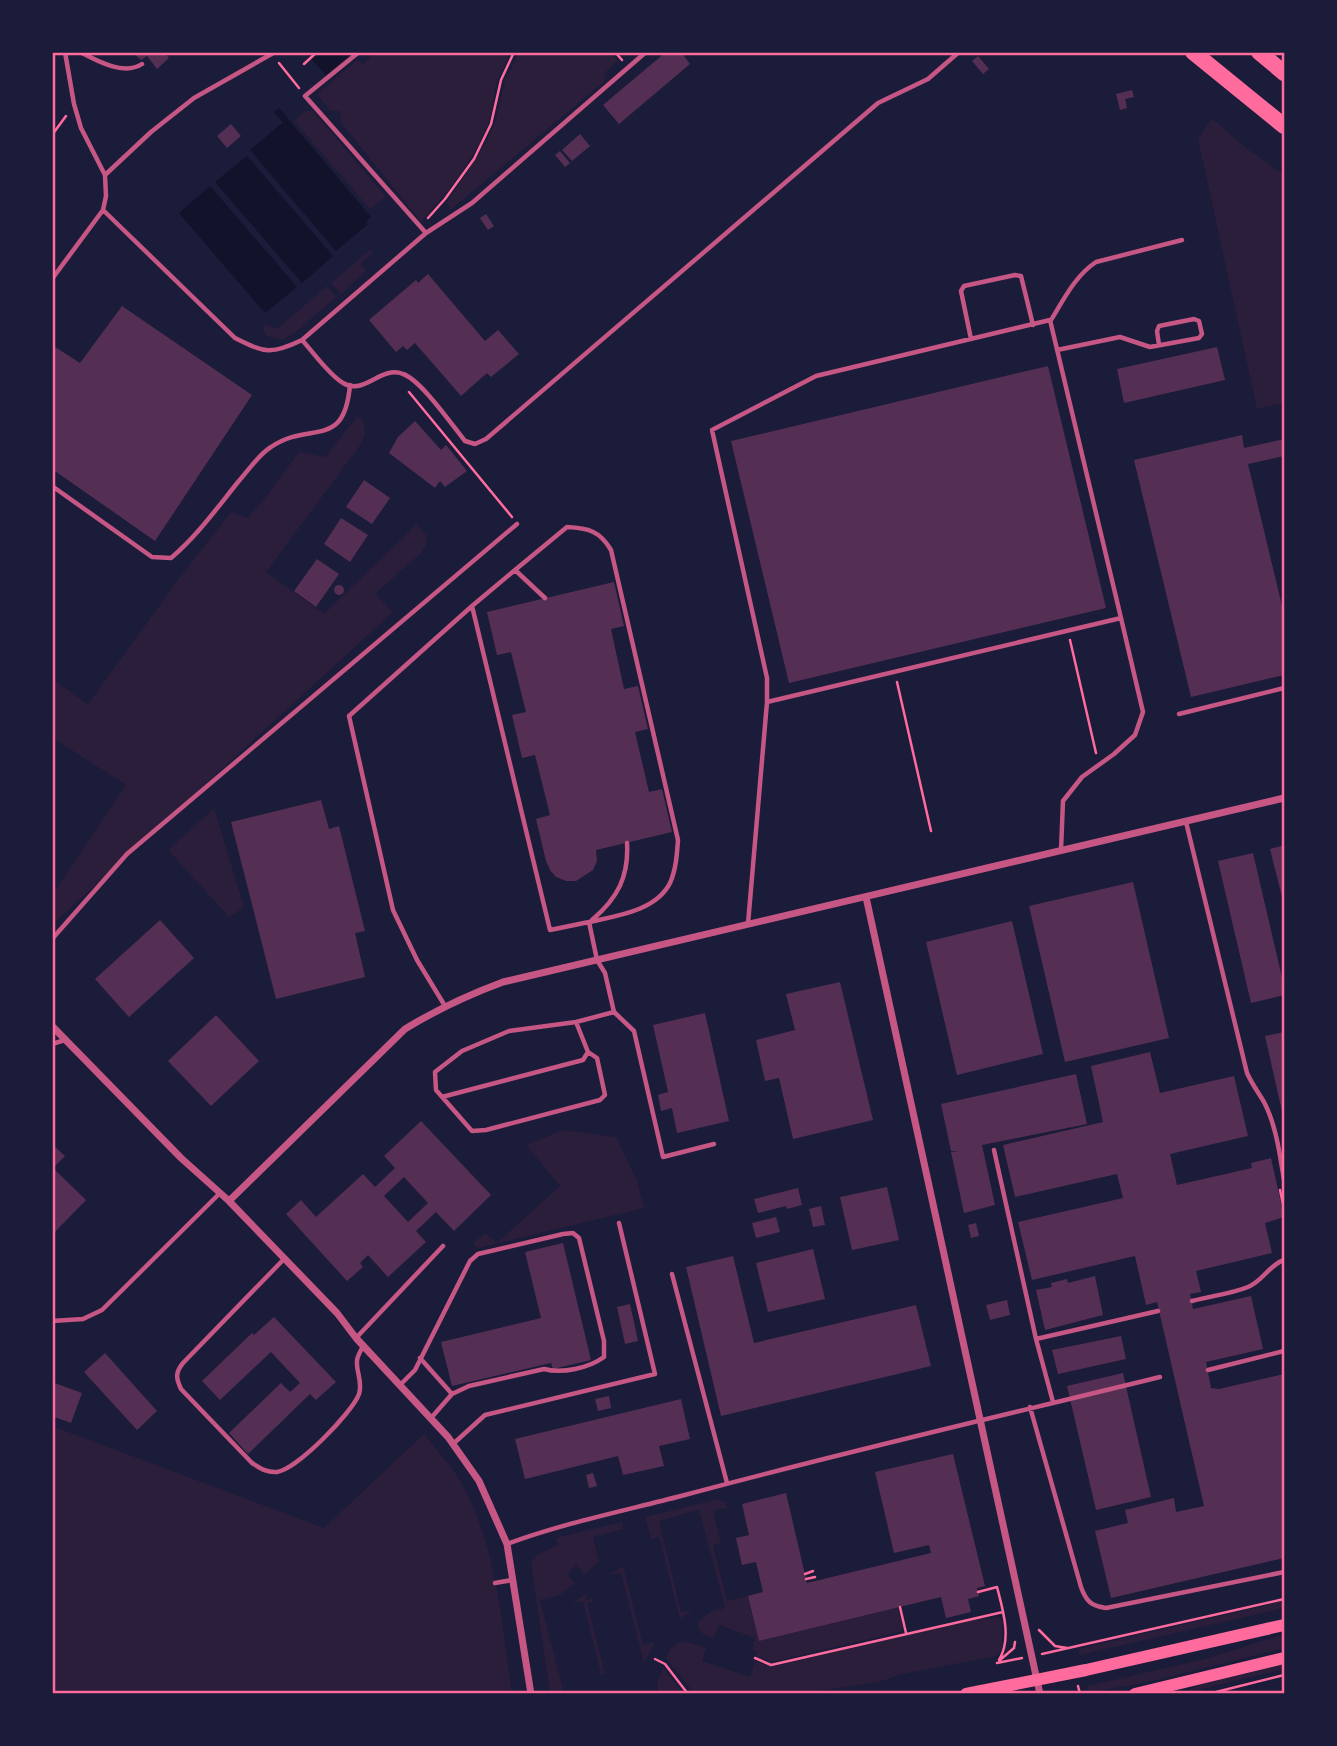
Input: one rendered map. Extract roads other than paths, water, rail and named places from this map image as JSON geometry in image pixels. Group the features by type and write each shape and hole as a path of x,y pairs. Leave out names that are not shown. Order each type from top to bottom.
{"highway":[{"path":"1193,52 1284,126"},
{"path":"1259,52 1284,74"}],"main road":[{"path":"966,1693 1037,1680 1284,1625"},
{"path":"1135,1693 1284,1658"}],"street":[{"path":"229,1201 405,1029 445,1006 503,982 1284,798"},
{"path":"866,897 1040,1693"},
{"path":"52,1026 181,1158 229,1201 337,1313 363,1346 431,1418 479,1480 507,1544 530,1693"}],"lane":[{"path":"52,279 103,210 106,196 105,175 88,144 74,104 66,55 79,52 122,68 132,69 142,65"},
{"path":"359,52 305,96 426,233"},
{"path":"103,210 235,338 261,351 286,348 302,340 426,233 472,203 646,52"},
{"path":"302,340 341,382 350,386 359,387 390,372 403,374 417,383 465,441 475,444 486,439 878,103 928,79 960,52"},
{"path":"105,175 151,132 194,98 274,54"},
{"path":"1061,851 1063,801 1082,777 1135,735 1143,712 1051,320 1074,282 1096,261 1182,240"},
{"path":"971,339 961,290 964,286 1018,274 1023,279 1033,324"},
{"path":"748,925 767,678 712,430 816,376 1051,320"},
{"path":"1057,350 1120,337 1150,347 1199,338 1202,334 1199,320 1159,326 1159,345"},
{"path":"52,486 152,557 171,558 188,543 270,447 340,422 349,402 350,386"},
{"path":"52,939 127,854 517,524"},
{"path":"445,1006 417,960 393,910 349,716 472,606 566,527 596,532 605,539 613,556 678,840 670,884 659,897 629,912 551,930 472,606"},
{"path":"514,570 545,598"},
{"path":"767,702 1121,618"},
{"path":"1179,714 1284,688"},
{"path":"1186,822 1247,1073 1265,1104 1278,1144 1284,1180"},
{"path":"589,922 607,908 623,884 628,861 627,843"},
{"path":"589,922 597,960 604,973 614,1012 634,1031 663,1157 714,1144"},
{"path":"576,1022 588,1052 597,1058 605,1094 600,1100 486,1130 472,1131 436,1090 435,1072 462,1051 509,1031 576,1022 614,1012"},
{"path":"52,1044 66,1040"},
{"path":"442,1097 583,1060 588,1052"},
{"path":"1278,1144 1284,1143"},
{"path":"994,1150 1036,1339 1053,1402"},
{"path":"52,1321 83,1319 102,1310 220,1193"},
{"path":"453,1444 485,1415 655,1374 620,1223"},
{"path":"400,1385 415,1370 470,1261 478,1254 563,1234 573,1233 579,1238 604,1341 604,1357 596,1363 575,1368 554,1372 544,1369 469,1385 452,1394 431,1418"},
{"path":"356,1338 443,1246"},
{"path":"284,1258 177,1370 176,1378 181,1389 252,1463 266,1471 279,1472 296,1463 344,1418 359,1396 361,1386 357,1360 363,1346"},
{"path":"1192,1301 1250,1287 1272,1266 1284,1261"},
{"path":"672,1273 727,1483"},
{"path":"1036,1339 1158,1311"},
{"path":"1208,1370 1284,1351"},
{"path":"1276,1354 1284,1359"},
{"path":"420,1359 452,1394"},
{"path":"507,1544 553,1527 1160,1377"},
{"path":"1030,1407 1081,1587 1086,1599 1094,1606 1106,1608 1284,1572"},
{"path":"495,1583 513,1580"}]}
